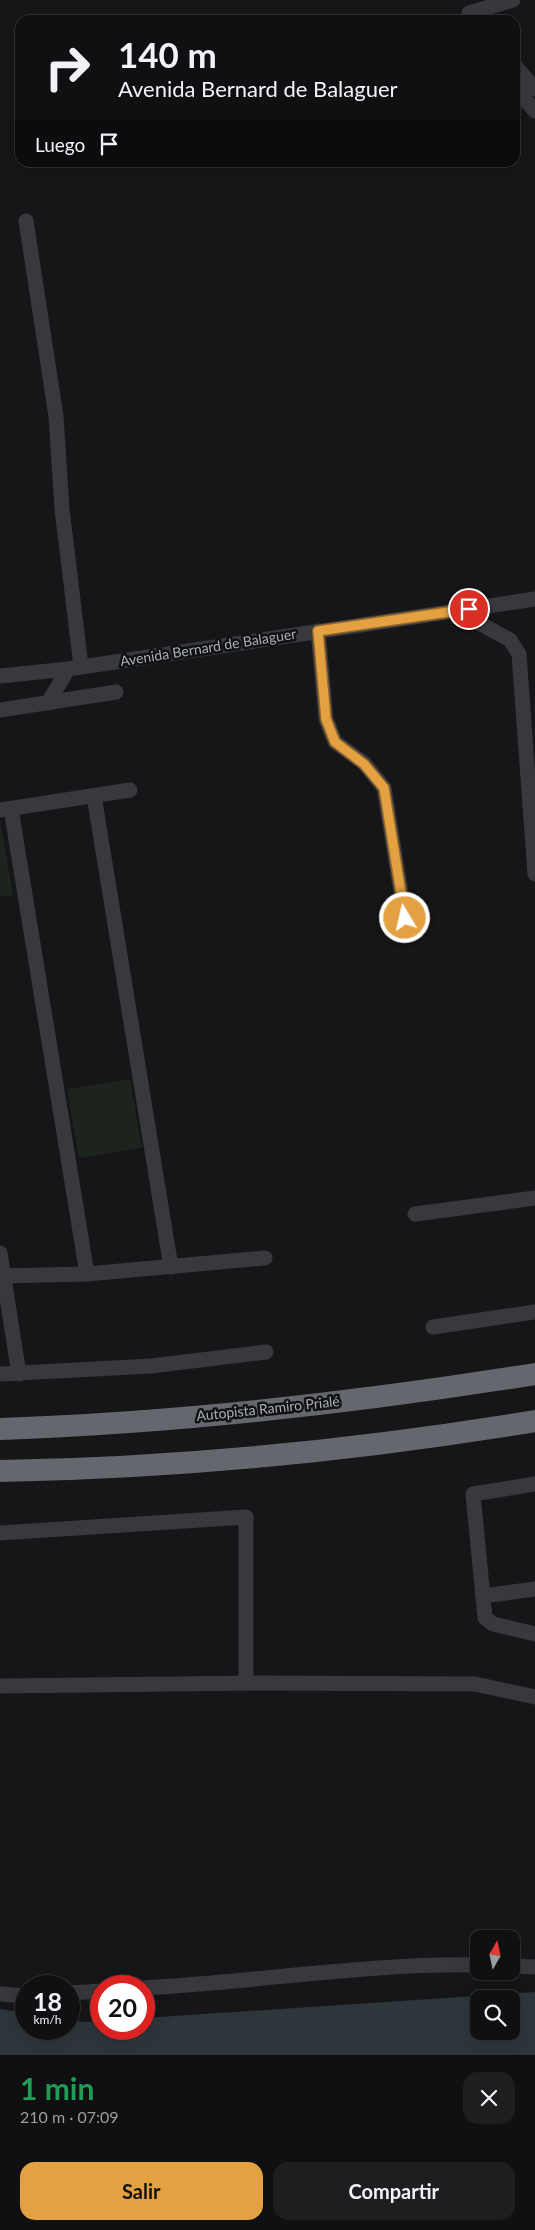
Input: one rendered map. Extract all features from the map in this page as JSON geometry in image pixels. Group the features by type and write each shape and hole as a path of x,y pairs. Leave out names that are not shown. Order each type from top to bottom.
{"highway":[{"name":"Autopista Ramiro Prialé","path":"0,1428 58,1427 266,1409 464,1385 535,1374"},
{"path":"0,1471 67,1470 274,1456 474,1431 535,1421"}],"street":[{"path":"469,11 485,10 513,0"},
{"path":"520,72 535,89"},
{"path":"520,94 535,111"},
{"path":"26,222 56,416 75,668 48,702"},
{"name":"Avenida Bernard de Balaguer","path":"0,676 75,668 535,599"},
{"path":"469,609 479,623 510,640 519,654 529,701 535,874"},
{"path":"318,631 326,719 335,742 364,764 384,788 405,918"},
{"path":"0,710 116,692"},
{"path":"87,1274 6,809 130,790"},
{"path":"94,796 171,1267"},
{"path":"415,1214 535,1198"},
{"path":"0,1253 2,1276 19,1374"},
{"path":"2,1276 87,1274 265,1258"},
{"path":"433,1327 535,1312"},
{"path":"0,1374 152,1366 266,1352"},
{"path":"535,1484 473,1494 485,1618 493,1624 535,1634"},
{"path":"0,1533 246,1517 246,1683"},
{"path":"483,1596 535,1589"},
{"path":"0,1686 246,1683 475,1684 535,1697"},
{"path":"155,1987 219,1984 424,1964 470,1965"},
{"path":"520,1966 535,1966"},
{"path":"0,1994 15,1995"}],"shaded area":[{"path":"0,819 13,895 0,897"},
{"path":"130,1079 142,1148 79,1158 67,1089"},
{"path":"535,1992 535,2055 0,2055 0,2009 15,2011 15,2040 80,2040 80,2021 90,2022 90,2040 155,2040 155,2017 470,1996 470,2040 520,2040 520,1993"}],"route":[{"path":"405,918 384,788 364,764 335,742 326,719 318,631 469,609"}]}
